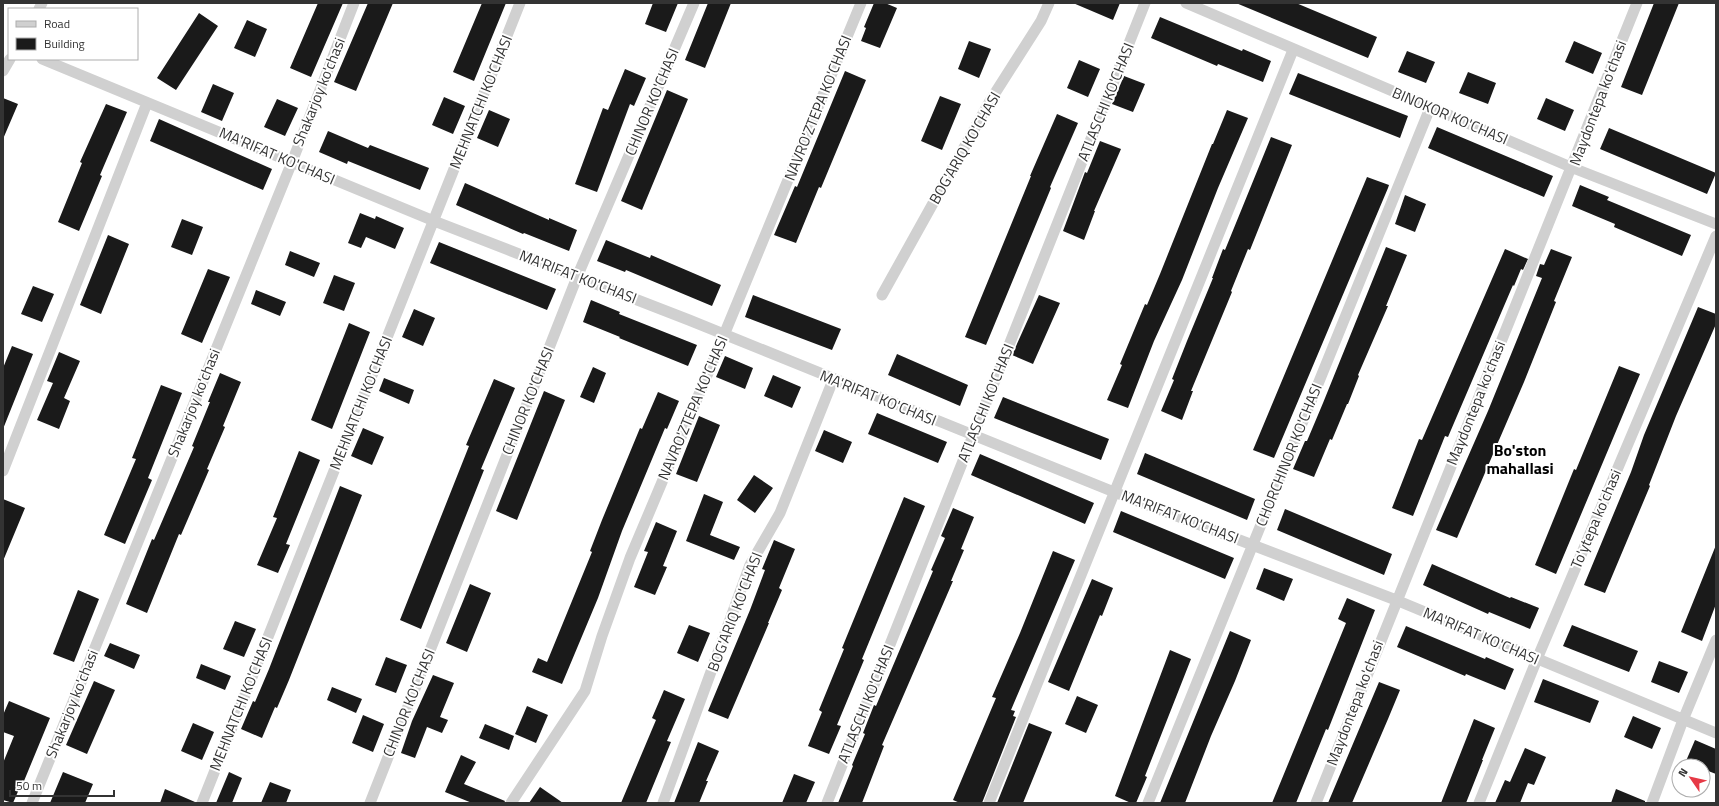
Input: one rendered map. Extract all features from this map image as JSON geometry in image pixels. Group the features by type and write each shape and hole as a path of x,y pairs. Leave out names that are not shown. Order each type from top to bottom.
{"street":[{"name":"Shakarjoy ko'chasi","path":"32,803 292,162 354,3"},
{"name":"MEHNATCHI KO'CHASI","path":"202,803 520,3"},
{"name":"CHINOR KO'CHASI","path":"370,803 577,277 694,3"},
{"name":"NAVRO'ZTEPA KO'CHASI","path":"511,803 585,691 602,636 630,558 861,3"},
{"name":"BOG'ARIQ KO'CHASI","path":"882,295 990,101 1041,21 1049,3"},
{"name":"ATLASCHI KO'CHASI","path":"827,803 1145,3"},
{"name":"BINOKOR KO'CHASI","path":"1186,3 1292,50 1572,168 1716,224"},
{"name":"Maydontepa ko'chasi","path":"1316,803 1396,600 1572,168 1637,3"},
{"path":"989,803 1292,50"},
{"path":"3,71 9,60"},
{"name":"MA'RIFAT KO'CHASI","path":"44,60 434,221 724,335 1114,492 1396,600 1716,733"},
{"path":"3,471 146,102"},
{"name":"CHORCHINOR KO'CHASI","path":"1148,803 1430,108"},
{"name":"To'ytepa ko'chasi","path":"1479,803 1537,659 1716,236"},
{"name":"BOG'ARIQ KO'CHASI","path":"663,803 750,564 780,513 833,380"},
{"path":"1652,803 1683,720 1716,640"}],"building":[{"path":"318,3 343,3 311,77 290,68"},
{"path":"368,3 393,3 356,91 334,82"},
{"path":"482,3 506,3 474,81 453,72"},
{"path":"653,3 678,3 666,32 645,24"},
{"path":"708,3 731,3 705,68 685,60"},
{"path":"874,3 885,3 897,8 880,48 861,41 866,28 864,27"},
{"path":"1073,3 1120,3 1113,20"},
{"path":"1236,3 1296,3 1377,37 1368,58"},
{"path":"1654,3 1679,3 1642,95 1621,87"},
{"path":"199,13 218,26 176,90 157,78"},
{"path":"1160,17 1242,51 1243,49 1271,61 1263,82 1218,64 1217,66 1151,38"},
{"path":"247,20 267,29 255,57 234,48"},
{"path":"969,41 991,49 979,78 958,69"},
{"path":"1574,41 1602,53 1593,74 1565,62"},
{"path":"1407,51 1435,62 1426,83 1398,72"},
{"path":"1079,60 1100,69 1088,97 1067,88"},
{"path":"625,69 646,78 634,106 630,104 597,192 575,184 603,108 608,110"},
{"path":"845,71 866,80 821,188 819,187 796,243 774,235 795,186 797,187"},
{"path":"1468,72 1496,83 1488,104 1459,93"},
{"path":"1298,73 1408,116 1400,138 1289,94"},
{"path":"1124,76 1145,84 1133,112 1112,104"},
{"path":"213,84 234,93 222,121 201,112"},
{"path":"667,90 688,99 642,210 621,201"},
{"path":"940,96 961,104 942,150 921,141"},
{"path":"444,97 465,106 453,134 432,125"},
{"path":"3,98 18,104 3,139"},
{"path":"1546,98 1574,110 1565,131 1537,119"},
{"path":"277,99 298,108 285,136 264,127"},
{"path":"106,104 127,112 100,175 102,176 79,231 58,222 82,163 80,162"},
{"path":"489,110 510,119 498,147 477,138"},
{"path":"1227,110 1248,118 1218,188 1182,280 1154,341 1128,408 1107,400 1122,365 1120,364 1145,304 1147,305"},
{"path":"1057,114 1078,123 1050,187 1051,188 986,345 965,337 1030,176"},
{"path":"159,119 272,169 263,190 150,141"},
{"path":"1437,127 1553,176 1544,197 1428,148"},
{"path":"1609,128 1716,173 1707,194 1600,149"},
{"path":"328,131 368,148 370,145 429,168 420,190 348,161 347,164 319,152"},
{"path":"1271,137 1292,145 1250,250 1248,249 1191,391 1193,391 1182,420 1161,411 1223,249 1225,250"},
{"path":"1100,141 1121,149 1094,211 1084,240 1063,231 1085,172 1087,173"},
{"path":"1367,177 1389,185 1274,458 1253,450"},
{"path":"465,183 549,220 549,218 577,230 569,251 524,233 523,234 456,205"},
{"path":"1580,185 1609,197 1607,200 1691,235 1682,256 1614,227 1615,224 1572,206"},
{"path":"1405,195 1426,204 1415,232 1395,224"},
{"path":"360,213 375,219 376,216 404,228 395,249 366,237 361,248 348,243"},
{"path":"182,219 203,227 192,255 171,247"},
{"path":"108,235 129,244 101,314 80,305"},
{"path":"606,240 650,258 651,255 721,285 712,306 626,270 625,272 597,261"},
{"path":"439,242 556,289 547,310 430,263"},
{"path":"1386,247 1407,255 1386,306 1388,306 1358,375 1359,376 1348,404 1332,440 1330,439 1314,477 1293,469 1323,403"},
{"path":"1505,249 1528,259 1523,270 1521,269 1514,286 1513,285 1448,437 1445,436 1413,516 1392,508 1419,439 1422,440"},
{"path":"1551,249 1572,257 1524,382 1457,538 1436,530 1488,411 1542,278 1536,276 1540,264 1544,265"},
{"path":"290,251 320,263 314,277 285,265"},
{"path":"208,269 230,277 202,343 181,334"},
{"path":"334,275 355,283 344,311 323,303"},
{"path":"33,286 54,294 42,322 21,314"},
{"path":"256,290 286,302 280,316 251,304"},
{"path":"753,295 841,329 832,350 745,317"},
{"path":"1039,295 1060,303 1033,364 1012,355"},
{"path":"591,300 620,312 619,314 697,345 688,366 583,322"},
{"path":"1698,307 1716,314 1716,324 1676,416 1649,485 1650,486 1605,593 1584,585 1631,472 1644,435"},
{"path":"414,309 435,318 423,346 402,337"},
{"path":"349,323 370,332 332,429 311,420"},
{"path":"12,346 33,354 3,429 3,368"},
{"path":"59,352 80,361 64,398 70,401 59,429 37,420 53,383 47,381"},
{"path":"897,354 968,385 960,406 888,375"},
{"path":"725,356 753,368 745,389 716,377"},
{"path":"1619,366 1640,374 1556,574 1535,565 1574,469 1576,470"},
{"path":"593,367 606,373 594,403 580,397"},
{"path":"220,373 241,382 223,426 225,427 207,469 209,470 181,535 179,534 147,613 126,604 152,539 154,540 194,447 192,446"},
{"path":"773,375 801,387 792,408 764,396"},
{"path":"384,378 414,390 409,404 379,391"},
{"path":"494,379 515,388 481,469 484,470 421,629 400,620 469,446 466,445"},
{"path":"161,385 182,393 148,478 152,480 125,544 104,535 136,459 132,458"},
{"path":"544,391 565,400 517,520 496,511"},
{"path":"658,392 679,401 667,429 665,428 622,531 598,598 562,684 532,672 538,658 547,662 592,552 590,551 602,520 640,428 642,429"},
{"path":"1003,397 1109,439 1101,460 994,418"},
{"path":"877,413 947,442 938,463 868,434"},
{"path":"699,416 720,425 697,482 676,474"},
{"path":"363,428 384,437 372,465 351,456"},
{"path":"824,430 852,442 843,463 815,451"},
{"path":"299,451 320,460 286,544 290,545 278,573 257,565 277,518 273,517"},
{"path":"1145,453 1255,499 1247,520 1137,474"},
{"path":"980,454 1094,503 1085,524 971,475"},
{"path":"754,475 773,488 755,513 737,500"},
{"path":"340,486 362,495 289,680 277,708 275,707 262,738 241,729 253,701 255,702 269,669"},
{"path":"704,494 723,502 710,535 740,547 734,560 686,541"},
{"path":"904,497 925,506 862,659 864,660 837,725 841,726 829,754 808,746 822,712 819,710 844,649 842,648"},
{"path":"3,499 25,508 3,561"},
{"path":"953,508 974,517 961,549 964,550 951,581 953,581 882,745 884,746 862,803 838,803 865,734 863,733 874,705 876,706 933,571 931,570 945,538 941,536"},
{"path":"1285,509 1392,554 1384,575 1277,530"},
{"path":"1121,511 1234,558 1225,579 1113,532"},
{"path":"656,522 677,531 663,566 667,567 655,595 634,587 648,552 644,551"},
{"path":"774,540 795,549 779,588 782,590 769,623 728,719 708,711 750,610 765,570 762,569"},
{"path":"1716,545 1716,604 1702,641 1681,632"},
{"path":"1053,551 1075,560 1011,710 1015,711 1013,716 1016,717 982,803 960,803 953,800 996,698 992,697"},
{"path":"1432,564 1510,598 1511,597 1539,608 1530,629 1489,612 1488,614 1423,585"},
{"path":"1264,568 1293,579 1284,601 1256,589"},
{"path":"1092,579 1113,588 1102,616 1100,615 1069,691 1048,682"},
{"path":"470,584 491,593 467,652 446,643"},
{"path":"78,590 99,599 74,662 53,654"},
{"path":"1347,598 1375,610 1328,730 1326,729 1296,803 1272,803 1346,623 1338,619"},
{"path":"235,621 256,629 244,657 223,649"},
{"path":"689,625 710,633 698,662 677,653"},
{"path":"1572,625 1638,651 1629,672 1563,646"},
{"path":"1406,626 1485,659 1486,657 1514,669 1505,690 1466,674 1465,676 1397,647"},
{"path":"1230,631 1251,640 1235,681 1211,736 1185,803 1160,803"},
{"path":"110,643 140,655 134,669 104,656"},
{"path":"1170,650 1191,659 1145,776 1147,777 1136,803 1131,803 1115,796"},
{"path":"386,657 407,665 396,693 375,685"},
{"path":"1659,661 1688,672 1679,693 1651,682"},
{"path":"201,664 231,676 225,690 196,678"},
{"path":"433,675 454,683 440,717 448,720 442,733 427,727 415,758 401,753 412,721"},
{"path":"1543,679 1599,701 1590,723 1534,702"},
{"path":"94,681 115,690 87,754 66,745"},
{"path":"1379,682 1400,690 1388,719 1352,803 1328,803"},
{"path":"332,687 362,699 356,713 327,700"},
{"path":"664,690 685,699 667,741 671,742 646,803 621,803 656,720 652,718"},
{"path":"1077,696 1098,705 1086,733 1065,724"},
{"path":"9,701 50,718 24,781 23,780 13,803 3,800 3,763 14,736 3,732 3,715"},
{"path":"527,706 548,715 536,743 515,734"},
{"path":"363,715 384,724 373,752 352,743"},
{"path":"1633,716 1661,728 1652,749 1624,737"},
{"path":"1474,719 1495,728 1483,760 1466,803 1441,803"},
{"path":"193,723 214,732 202,760 181,751"},
{"path":"1029,723 1052,732 1023,803 997,803"},
{"path":"485,724 514,736 509,750 479,738"},
{"path":"1695,740 1716,749 1716,774 1711,772 1711,758 1687,758"},
{"path":"698,742 719,751 706,781 708,781 699,803 674,803"},
{"path":"1525,748 1546,757 1534,785 1528,783 1520,803 1495,803 1505,780 1510,782"},
{"path":"461,755 476,762 464,784 505,801 504,803 472,803 445,792"},
{"path":"63,772 93,784 85,803 50,803"},
{"path":"229,772 242,778 232,803 216,803"},
{"path":"794,774 815,782 806,803 782,803"},
{"path":"270,782 291,790 286,803 261,803"},
{"path":"540,787 563,803 529,803"},
{"path":"165,789 195,802 195,803 160,803"},
{"path":"1616,789 1645,801 1645,803 1611,803"}],"district":[{"name":"Bo'ston mahallasi","path":"1520,459"}]}
